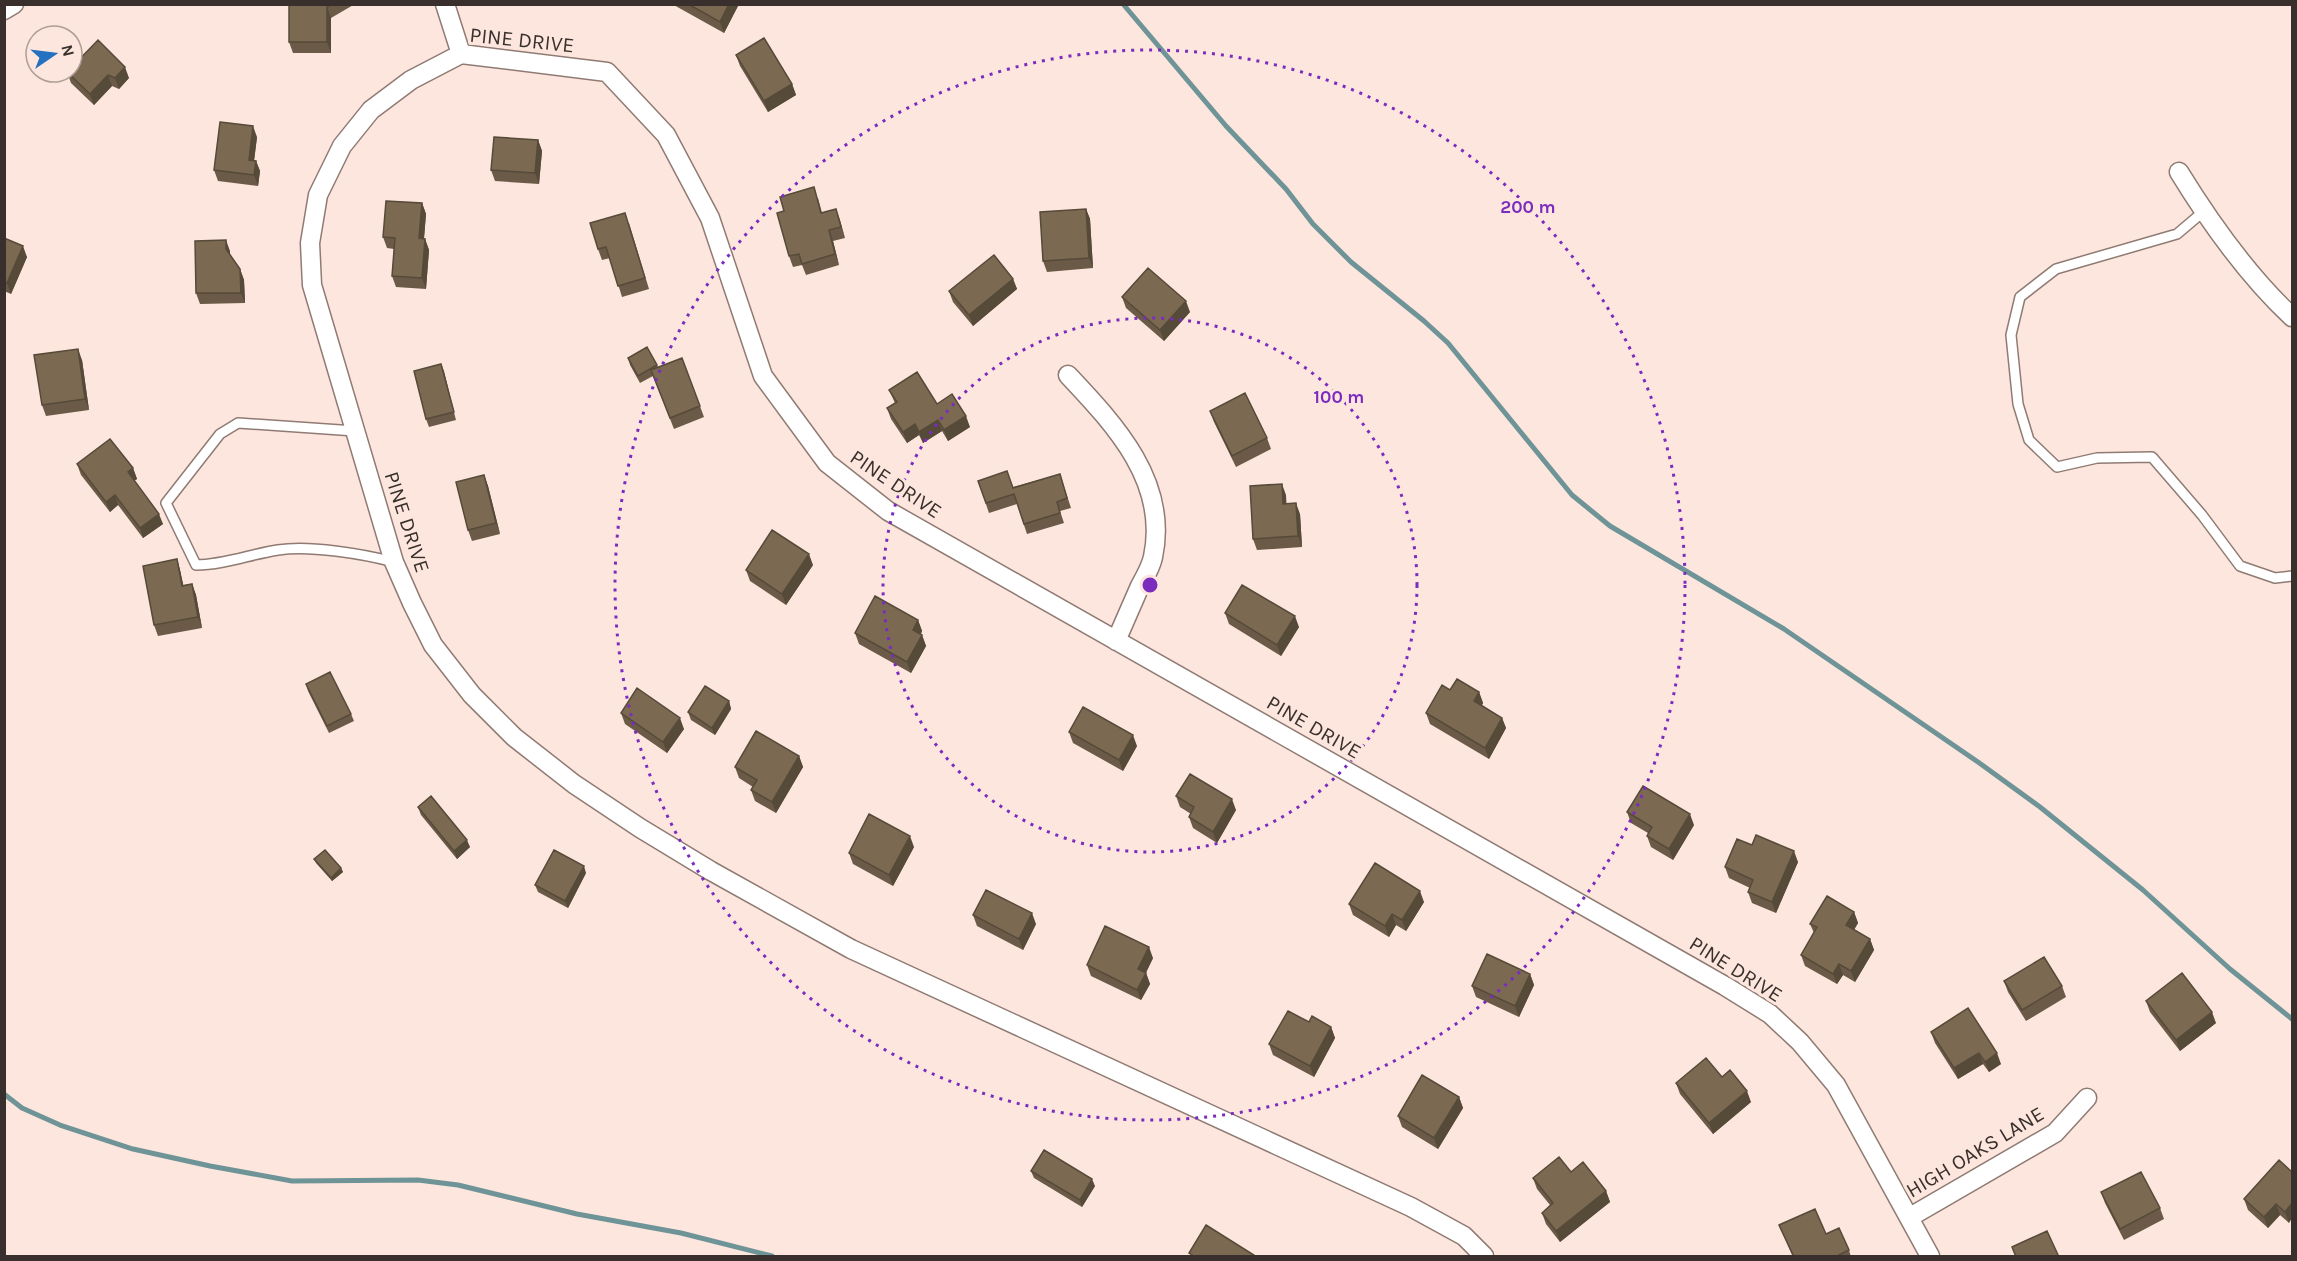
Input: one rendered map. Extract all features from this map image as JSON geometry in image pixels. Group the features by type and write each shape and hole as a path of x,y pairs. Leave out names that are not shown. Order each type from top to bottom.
{"street":[{"path":"4,10 14,4"},
{"path":"445,4 461,54"},
{"name":"PINE DRIVE","path":"1484,1257 1464,1236 1411,1207 851,948 711,871 574,784 514,737 472,695 433,645 394,562 312,285 310,243 318,195 342,146 371,110 411,80 461,54 607,72 666,135 710,218 763,376 827,463 888,511 1725,986 1770,1014 1800,1042 1836,1085 1930,1257"},
{"path":"2179,172 2203,212 2238,258 2292,316"},
{"path":"1068,375 1110,419 1134,457 1152,494 1158,526 1153,559 1116,641"},
{"name":"HIGH OAKS LANE","path":"1910,1217 2055,1133 2087,1098"}],"lane":[{"path":"2203,212 2177,234 2056,269 2020,297 2011,335 2018,404 2029,440 2057,467 2097,458 2152,457 2202,515 2240,566 2275,578 2292,576"},
{"path":"355,431 238,423 220,434 166,503 196,564 212,565 281,549 330,550 370,555 394,562"}],"building":[{"path":"289,4 332,4 327,7 327,42 289,42"},
{"path":"688,4 729,4 720,22"},
{"path":"764,38 792,84 764,101 736,55"},
{"path":"98,40 125,67 115,78 108,75 90,94 80,84 84,84 84,55"},
{"path":"220,122 253,126 249,160 256,161 254,175 214,170"},
{"path":"494,137 538,140 535,173 491,170"},
{"path":"814,187 821,213 836,209 841,227 829,230 835,254 802,264 799,254 789,256 777,213 784,211 780,197"},
{"path":"386,201 422,203 419,238 425,239 422,278 392,276 395,238 383,237"},
{"path":"1086,209 1089,258 1043,261 1040,212"},
{"path":"625,213 645,278 618,286 606,247 598,249 590,223"},
{"path":"4,238 23,246 7,283 4,282"},
{"path":"226,240 226,249 240,269 241,293 196,293 195,241"},
{"path":"994,255 1013,279 969,315 949,291"},
{"path":"1148,268 1186,301 1160,330 1122,297"},
{"path":"647,347 657,365 638,376 628,358"},
{"path":"78,349 85,399 42,405 34,355"},
{"path":"682,358 700,406 670,418 651,370"},
{"path":"441,364 454,412 426,419 414,371"},
{"path":"917,372 937,404 952,394 966,416 944,430 938,420 919,432 915,424 903,432 887,408 897,402 889,390"},
{"path":"1245,393 1267,438 1232,456 1210,411"},
{"path":"110,439 133,468 128,472 159,514 140,528 115,495 106,502 77,464"},
{"path":"1007,471 1013,488 1060,474 1067,498 1057,502 1060,513 1024,524 1014,494 986,503 978,481"},
{"path":"484,475 496,523 468,530 456,482"},
{"path":"1282,484 1283,504 1296,503 1298,536 1253,539 1250,486"},
{"path":"772,530 809,554 782,594 746,570"},
{"path":"177,559 182,586 192,584 198,617 154,625 143,566"},
{"path":"1242,585 1295,616 1277,645 1225,613"},
{"path":"875,596 918,620 913,630 922,635 907,662 855,633"},
{"path":"330,672 351,714 327,726 306,684"},
{"path":"1457,679 1479,692 1474,701 1502,718 1485,748 1426,713 1442,685 1450,690"},
{"path":"705,686 729,701 712,728 688,712"},
{"path":"637,688 680,718 663,742 621,713"},
{"path":"1083,707 1133,735 1119,760 1069,732"},
{"path":"756,731 799,756 772,802 751,790 757,780 735,767"},
{"path":"1190,774 1232,799 1213,832 1189,817 1194,807 1176,796"},
{"path":"1643,786 1690,814 1669,849 1647,836 1652,827 1627,812"},
{"path":"431,796 467,840 454,851 418,807"},
{"path":"869,814 910,836 889,875 849,853"},
{"path":"1756,835 1794,851 1772,902 1748,892 1753,880 1725,867 1737,839 1752,845"},
{"path":"325,850 341,868 331,878 314,859"},
{"path":"554,850 584,866 565,901 535,885"},
{"path":"1375,863 1420,891 1402,920 1392,914 1385,926 1349,904"},
{"path":"986,890 1032,913 1019,939 973,915"},
{"path":"1827,896 1854,912 1846,925 1870,939 1851,971 1839,964 1833,974 1801,955 1817,927 1810,924"},
{"path":"1105,926 1149,947 1138,969 1146,973 1137,990 1087,965"},
{"path":"1487,954 1530,974 1515,1006 1472,986"},
{"path":"2044,957 2062,986 2022,1010 2004,981"},
{"path":"2182,973 2212,1012 2176,1040 2146,1001"},
{"path":"1968,1008 1997,1053 1985,1062 1979,1053 1954,1068 1931,1032"},
{"path":"1288,1011 1309,1022 1312,1016 1331,1027 1310,1066 1269,1044"},
{"path":"1706,1058 1722,1077 1730,1070 1747,1091 1709,1123 1676,1083"},
{"path":"1422,1075 1459,1097 1434,1138 1398,1116"},
{"path":"1044,1150 1092,1179 1080,1200 1031,1171"},
{"path":"1559,1157 1571,1172 1583,1162 1606,1191 1556,1231 1542,1213 1553,1203 1533,1178"},
{"path":"2279,1160 2292,1172 2292,1203 2285,1212 2276,1204 2264,1217 2244,1199"},
{"path":"2141,1172 2160,1208 2120,1229 2101,1192"},
{"path":"1815,1209 1826,1234 1839,1228 1849,1250 1835,1257 1794,1257 1779,1225"},
{"path":"1206,1225 1257,1257 1195,1257 1189,1253"},
{"path":"2047,1231 2059,1257 2016,1257 2012,1247"}],"waterway":[{"path":"1123,4 1226,126 1286,189 1313,224 1351,262 1448,343 1572,495 1610,526 1784,629 2040,807 2143,890 2230,969 2292,1019"},
{"path":"4,1094 22,1108 60,1125 133,1149 210,1166 292,1181 418,1180 458,1185 577,1214 681,1233 772,1256"}]}
